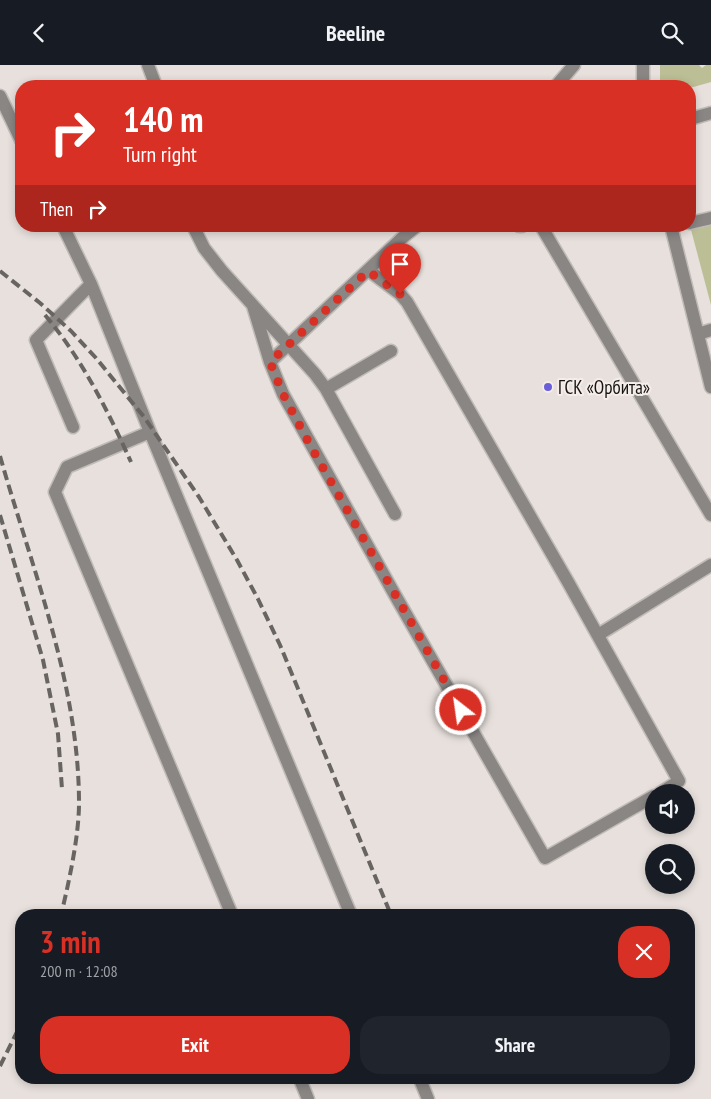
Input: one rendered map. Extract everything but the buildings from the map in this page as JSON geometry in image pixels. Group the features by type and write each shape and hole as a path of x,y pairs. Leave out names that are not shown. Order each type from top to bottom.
{"street":[{"path":"148,65 154,80"},
{"path":"561,80 574,65"},
{"path":"643,65 643,80"},
{"path":"0,96 15,127"},
{"path":"696,117 711,113"},
{"path":"696,222 711,218"},
{"path":"66,232 91,284 150,432 349,909"},
{"path":"196,232 204,248 326,389 395,514"},
{"path":"270,362 410,232"},
{"path":"545,232 711,515"},
{"path":"675,232 711,387"},
{"path":"368,271 408,302 680,781 675,784"},
{"path":"73,427 36,340 91,284"},
{"path":"253,306 270,362 283,394 545,858 645,801"},
{"path":"698,334 711,330"},
{"path":"326,389 391,351"},
{"path":"150,432 67,467 55,492 229,909"},
{"path":"598,635 711,565"},
{"path":"302,1084 308,1099"},
{"path":"422,1084 428,1099"}],"green space":[{"path":"660,65 699,65 702,68 706,65 711,65 711,82 696,86 696,80 660,80"},
{"path":"711,218 711,305 692,232 696,232 696,224"}],"railway":[{"path":"0,271 71,331 96,358 144,417 199,497 237,560 280,645 389,909"},
{"path":"45,315 71,349 93,385 131,462"},
{"path":"0,456 52,627 71,714 77,759 79,816 73,859 62,909"},
{"path":"0,515 43,660 58,734 62,789"},
{"path":"0,1066 15,1036"}],"place":[{"name":"ГСК «Орбита»","path":"548,387"}],"route":[{"path":"400,294 368,271 270,362 283,394 310,445 461,710"}]}
